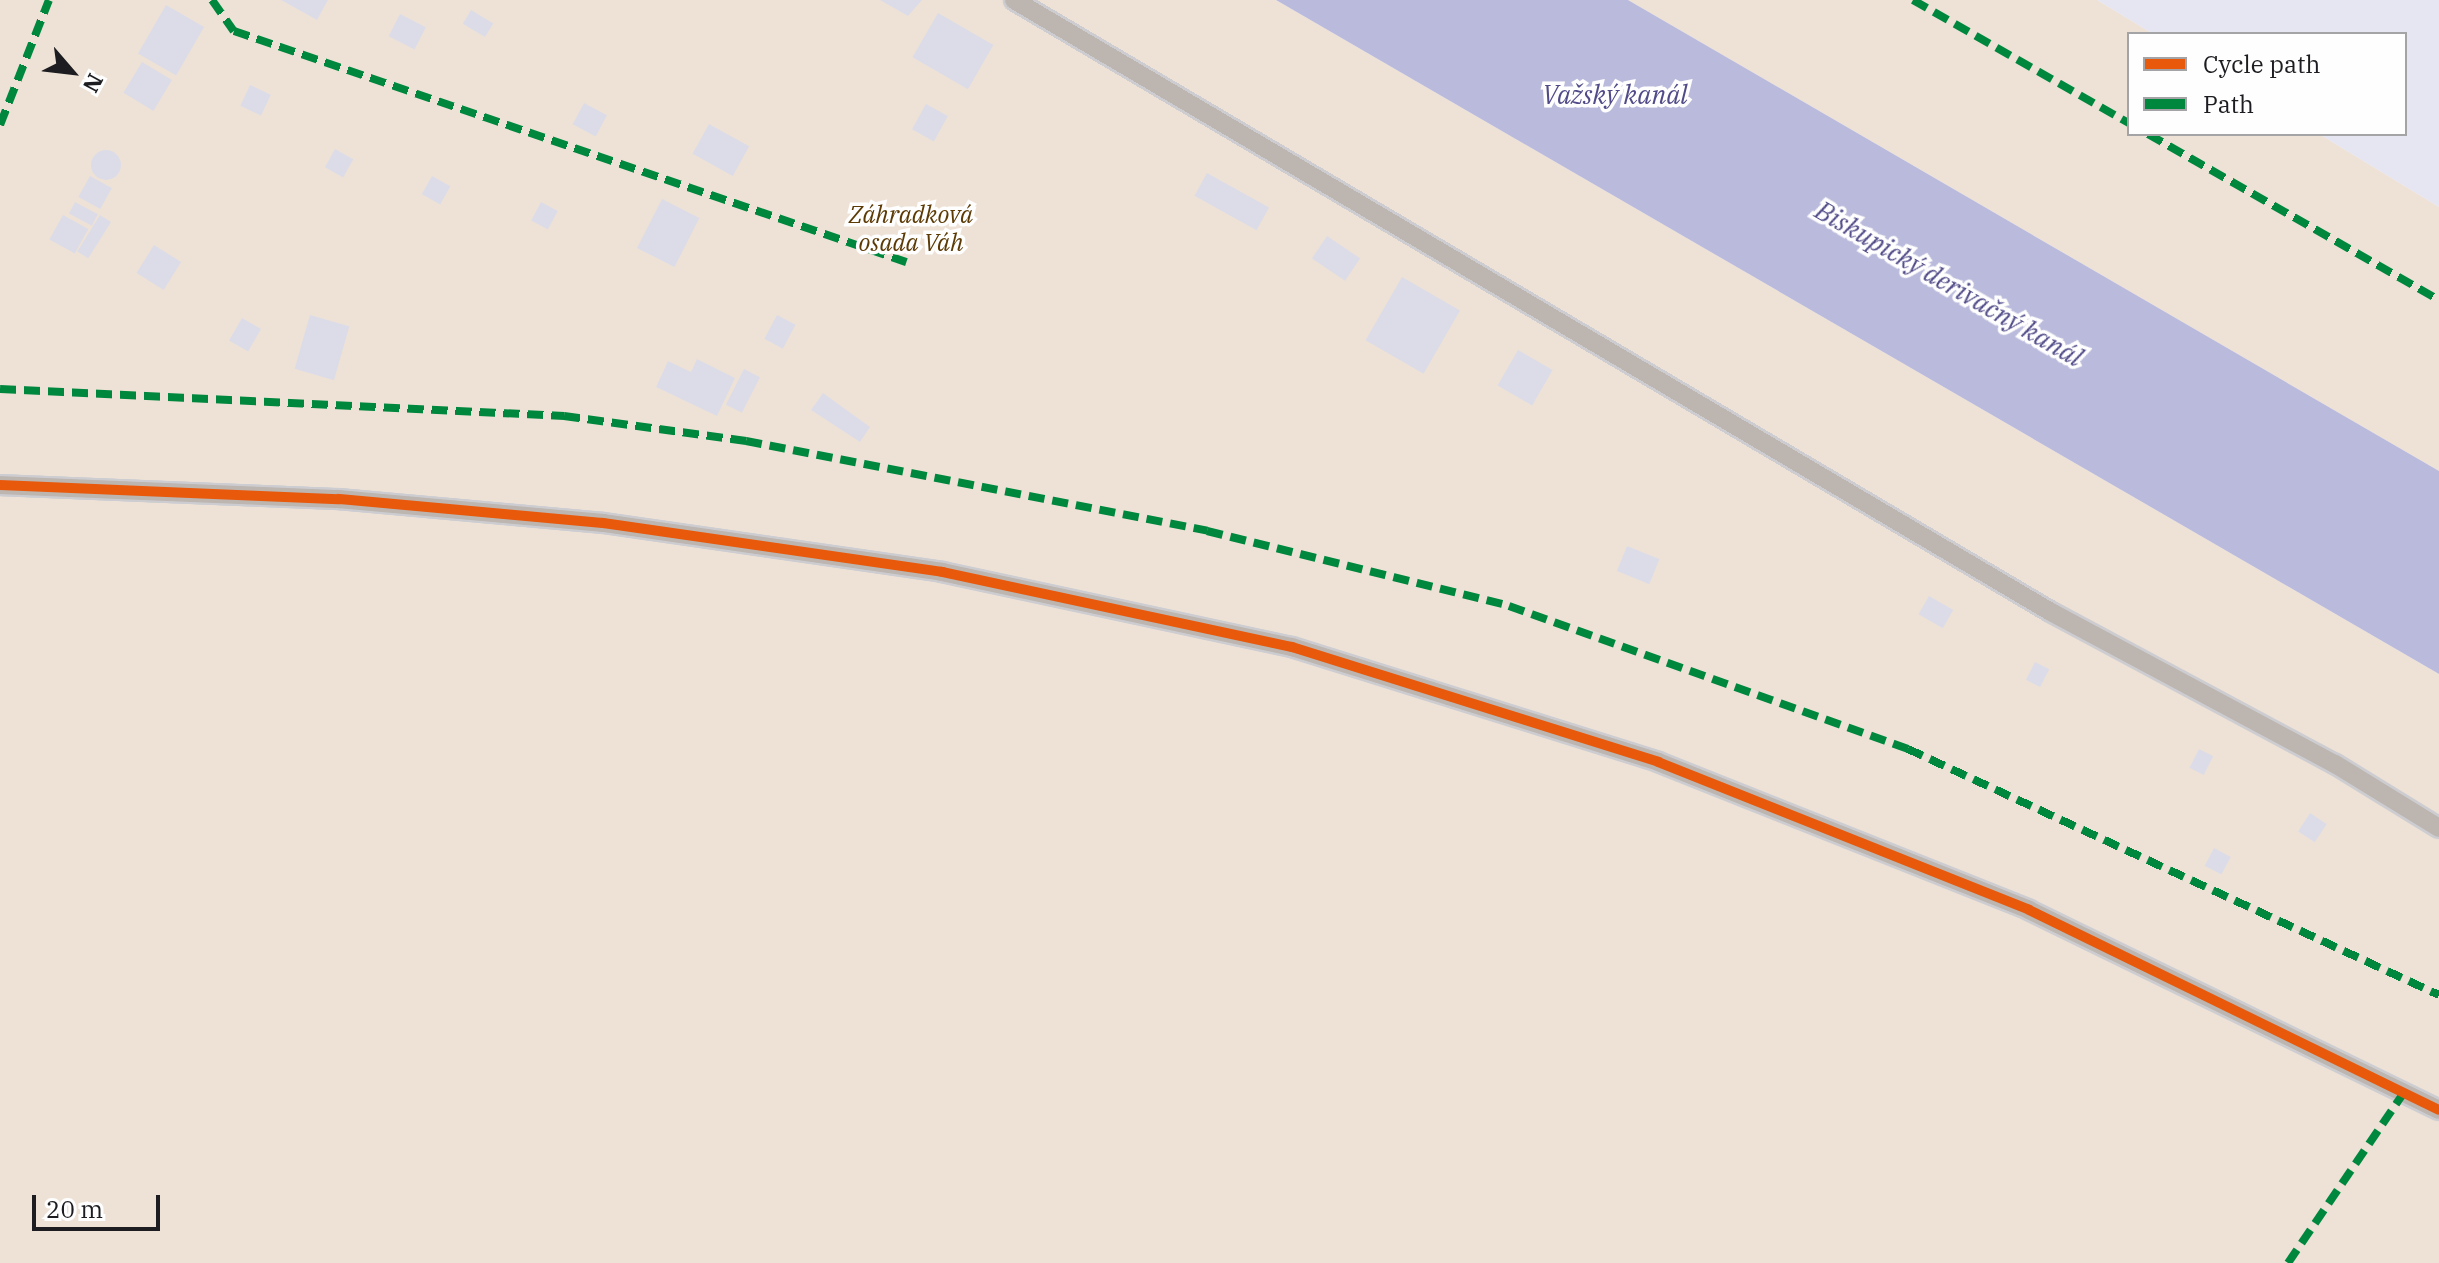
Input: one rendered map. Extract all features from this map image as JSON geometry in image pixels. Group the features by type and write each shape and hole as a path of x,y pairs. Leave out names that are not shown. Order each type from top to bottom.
{"lane":[{"path":"1014,0 2051,612 2335,764 2439,828"},
{"path":"0,485 339,499 603,523 942,572 1292,647 1658,762 2029,910 2439,1110"}],"shaded area":[{"path":"2097,0 2439,0 2439,207 2322,136 2407,136 2407,32 2150,32"}],"green space":[{"name":"Záhradková osada Váh","path":"0,0 1276,0 2439,674 2439,1263 0,1263"},
{"path":"1628,0 2097,0 2150,32 2127,32 2127,136 2322,136 2439,207 2439,471"}],"water":[{"name":"Važský kanál","path":"1276,0 1628,0 2439,471 2439,674"}],"building":[{"path":"281,0 328,0 317,20"},
{"path":"880,0 922,0 908,16"},
{"path":"166,5 204,27 176,75 138,53"},
{"path":"471,10 493,23 485,37 463,24"},
{"path":"938,13 993,45 968,89 912,57"},
{"path":"400,14 426,27 414,49 389,36"},
{"path":"142,62 172,80 153,111 123,93"},
{"path":"250,85 271,95 261,116 240,106"},
{"path":"584,103 607,115 596,136 573,124"},
{"path":"926,104 948,116 934,141 912,129"},
{"path":"709,124 749,146 733,176 693,154"},
{"path":"335,149 353,159 343,178 325,167"},
{"path":"106,150 117,154 121,165 117,176 106,180 95,176 91,165 95,154"},
{"path":"1207,173 1269,207 1256,230 1194,196"},
{"path":"90,176 112,188 100,209 78,197"},
{"path":"432,176 450,186 440,205 422,194"},
{"path":"662,199 699,218 674,267 637,248"},
{"path":"75,202 98,214 92,226 69,213"},
{"path":"541,202 558,211 548,229 531,221"},
{"path":"63,215 88,229 75,254 49,239"},
{"path":"100,215 111,222 88,258 77,251"},
{"path":"1327,236 1360,258 1345,281 1312,258"},
{"path":"154,245 181,262 164,290 137,273"},
{"path":"1402,277 1460,310 1424,374 1366,340"},
{"path":"310,315 349,326 334,380 295,369"},
{"path":"777,315 796,325 783,349 764,339"},
{"path":"242,318 261,329 248,352 229,341"},
{"path":"1518,350 1553,370 1532,406 1498,386"},
{"path":"697,359 735,378 717,416 656,387 668,361 691,372"},
{"path":"744,369 760,377 742,413 726,405"},
{"path":"823,393 870,427 860,442 811,410"},
{"path":"1627,546 1659,559 1649,584 1617,571"},
{"path":"1929,596 1953,610 1943,628 1918,614"},
{"path":"2035,662 2049,669 2040,687 2026,680"},
{"path":"2199,749 2213,756 2204,775 2189,768"},
{"path":"2310,813 2327,824 2315,842 2298,831"},
{"path":"2214,848 2231,857 2221,875 2205,866"}],"marked path":[{"path":"0,125 49,0"},
{"path":"212,0 234,31 906,262"},
{"path":"1913,0 2127,122"},
{"path":"2152,136 2439,300"},
{"path":"0,389 564,416 746,441 1207,531 1509,606 1908,749 2439,995"},
{"path":"2288,1263 2405,1091"}],"cycle path":[{"path":"0,485 339,499 603,523 942,572 1292,647 1658,762 2029,910 2439,1110"}],"water label":[{"name":"Biskupický derivačný kanál","path":"1949,284"}]}
